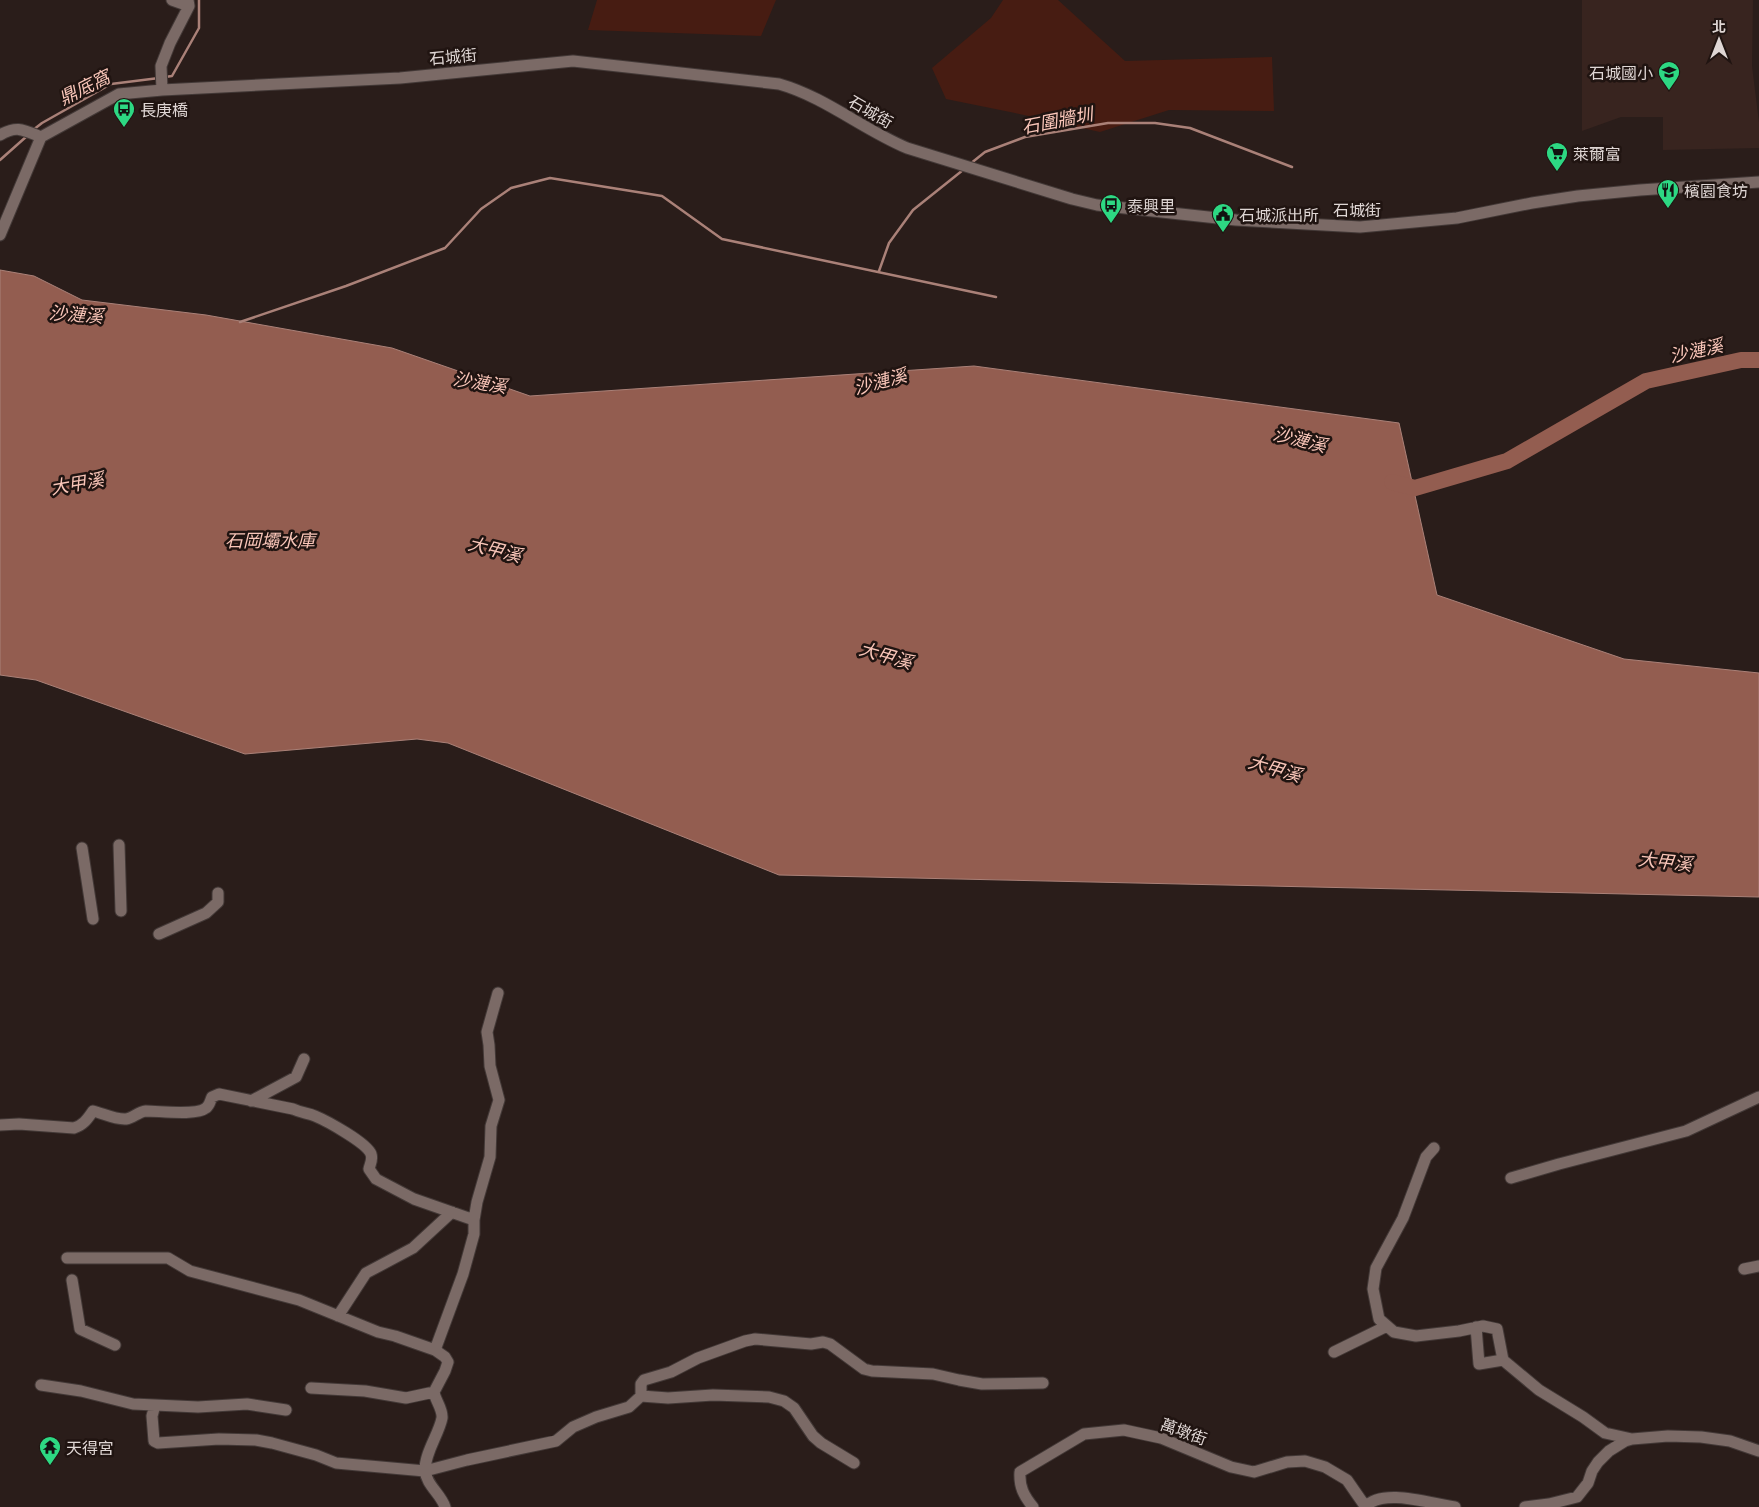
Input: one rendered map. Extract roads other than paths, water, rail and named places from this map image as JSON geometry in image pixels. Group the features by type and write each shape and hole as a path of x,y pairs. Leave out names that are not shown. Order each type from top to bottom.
{"street":[{"path":"162,87 161,66 188,3 172,0"},
{"name":"石城街","path":"41,137 119,94 162,87 400,78 574,62 778,84 812,95 889,141 1072,199 1097,205 1236,220 1351,227 1384,226 1457,218 1532,203 1587,195 1759,182"},
{"path":"0,135 7,130 18,128 41,137 0,235"},
{"path":"119,846 121,912"},
{"path":"82,848 93,919"},
{"path":"159,934 206,912 218,902 218,893"},
{"path":"435,1350 463,1274 474,1234 477,1202 490,1157 491,1126 499,1100 490,1066 486,1032 498,993"},
{"path":"251,1101 296,1076 304,1059"},
{"path":"0,1125 49,1125 74,1128 80,1126 93,1111 128,1119 140,1112 200,1111 209,1105 214,1095 293,1109 303,1114 314,1116 368,1148 372,1160 370,1169 376,1179 414,1199 474,1220"},
{"path":"1511,1178 1686,1131 1759,1097"},
{"path":"1434,1148 1426,1157 1403,1218 1376,1268 1373,1288 1379,1319 1394,1332 1416,1336 1483,1326 1497,1329 1503,1360 1539,1390 1605,1433 1632,1439"},
{"path":"338,1316 366,1273 413,1248 452,1212"},
{"path":"67,1258 168,1258 190,1271 299,1300 378,1332 435,1350 445,1357 448,1362 434,1392 442,1418 429,1452 425,1471 429,1482 443,1500 445,1507"},
{"path":"1744,1269 1759,1266"},
{"path":"72,1280 80,1329 115,1345"},
{"path":"1334,1352 1387,1326"},
{"path":"1476,1327 1479,1364 1503,1360"},
{"path":"641,1396 641,1384 644,1380 671,1372 698,1358 750,1340 811,1344 823,1342 830,1344 864,1369 872,1371 933,1374 982,1384 1043,1383"},
{"path":"41,1385 81,1391 133,1404 198,1407 248,1404 286,1410"},
{"path":"311,1388 365,1391 406,1398 434,1392"},
{"path":"155,1405 152,1416 154,1441 158,1443 219,1438 256,1440 316,1455 336,1463 425,1471 556,1441 573,1427 596,1417 629,1407 641,1396 668,1398 713,1395 769,1397 784,1401 794,1408 813,1436 854,1463"},
{"name":"萬墩街","path":"1033,1507 1023,1495 1019,1481 1020,1472 1084,1434 1124,1430 1161,1438 1231,1468 1254,1472 1286,1462 1305,1460 1325,1467 1347,1480 1365,1506"},
{"path":"1525,1507 1549,1504 1577,1497 1588,1483 1592,1471 1598,1462 1609,1451 1632,1439 1668,1436 1701,1437 1730,1441 1759,1451"},
{"path":"1365,1506 1372,1500 1384,1497 1409,1499 1455,1507"}],"water":[{"path":"0,270 34,276 82,300 206,315 392,348 530,396 974,366 1399,423 1437,595 1624,659 1759,673 1759,897 779,875 448,743 417,739 245,754 36,680 0,675"}],"waterway":[{"name":"鼎底窩","path":"165,77 172,76 199,28 199,0"},
{"name":"鼎底窩","path":"33,130 111,84 159,78"},
{"name":"石圍牆圳","path":"970,164 985,152 1025,137 1108,123 1155,123 1190,128 1292,167"},
{"name":"鼎底窩","path":"0,160 27,136"},
{"name":"石圍牆圳","path":"879,271 889,243 913,210 963,170"},
{"path":"240,322 346,286 445,248 481,209 511,188 550,178 662,196 722,239 996,297"},
{"name":"沙漣溪","path":"1392,482 1415,488 1507,461 1646,381 1741,360 1759,360"}],"place":[{"name":"石城國小","path":"1669,91"},
{"name":"長庚橋","path":"124,128"},
{"name":"萊爾富","path":"1557,172"},
{"name":"檳園食坊","path":"1668,209"},
{"name":"泰興里","path":"1111,224"},
{"name":"石城派出所","path":"1223,233"},
{"name":"天得宮","path":"50,1466"}],"water label":[{"name":"大甲溪","path":"77,483"},
{"name":"石岡壩水庫","path":"270,540"},
{"name":"大甲溪","path":"495,549"},
{"name":"大甲溪","path":"886,655"},
{"name":"大甲溪","path":"1275,768"},
{"name":"大甲溪","path":"1665,861"}]}
